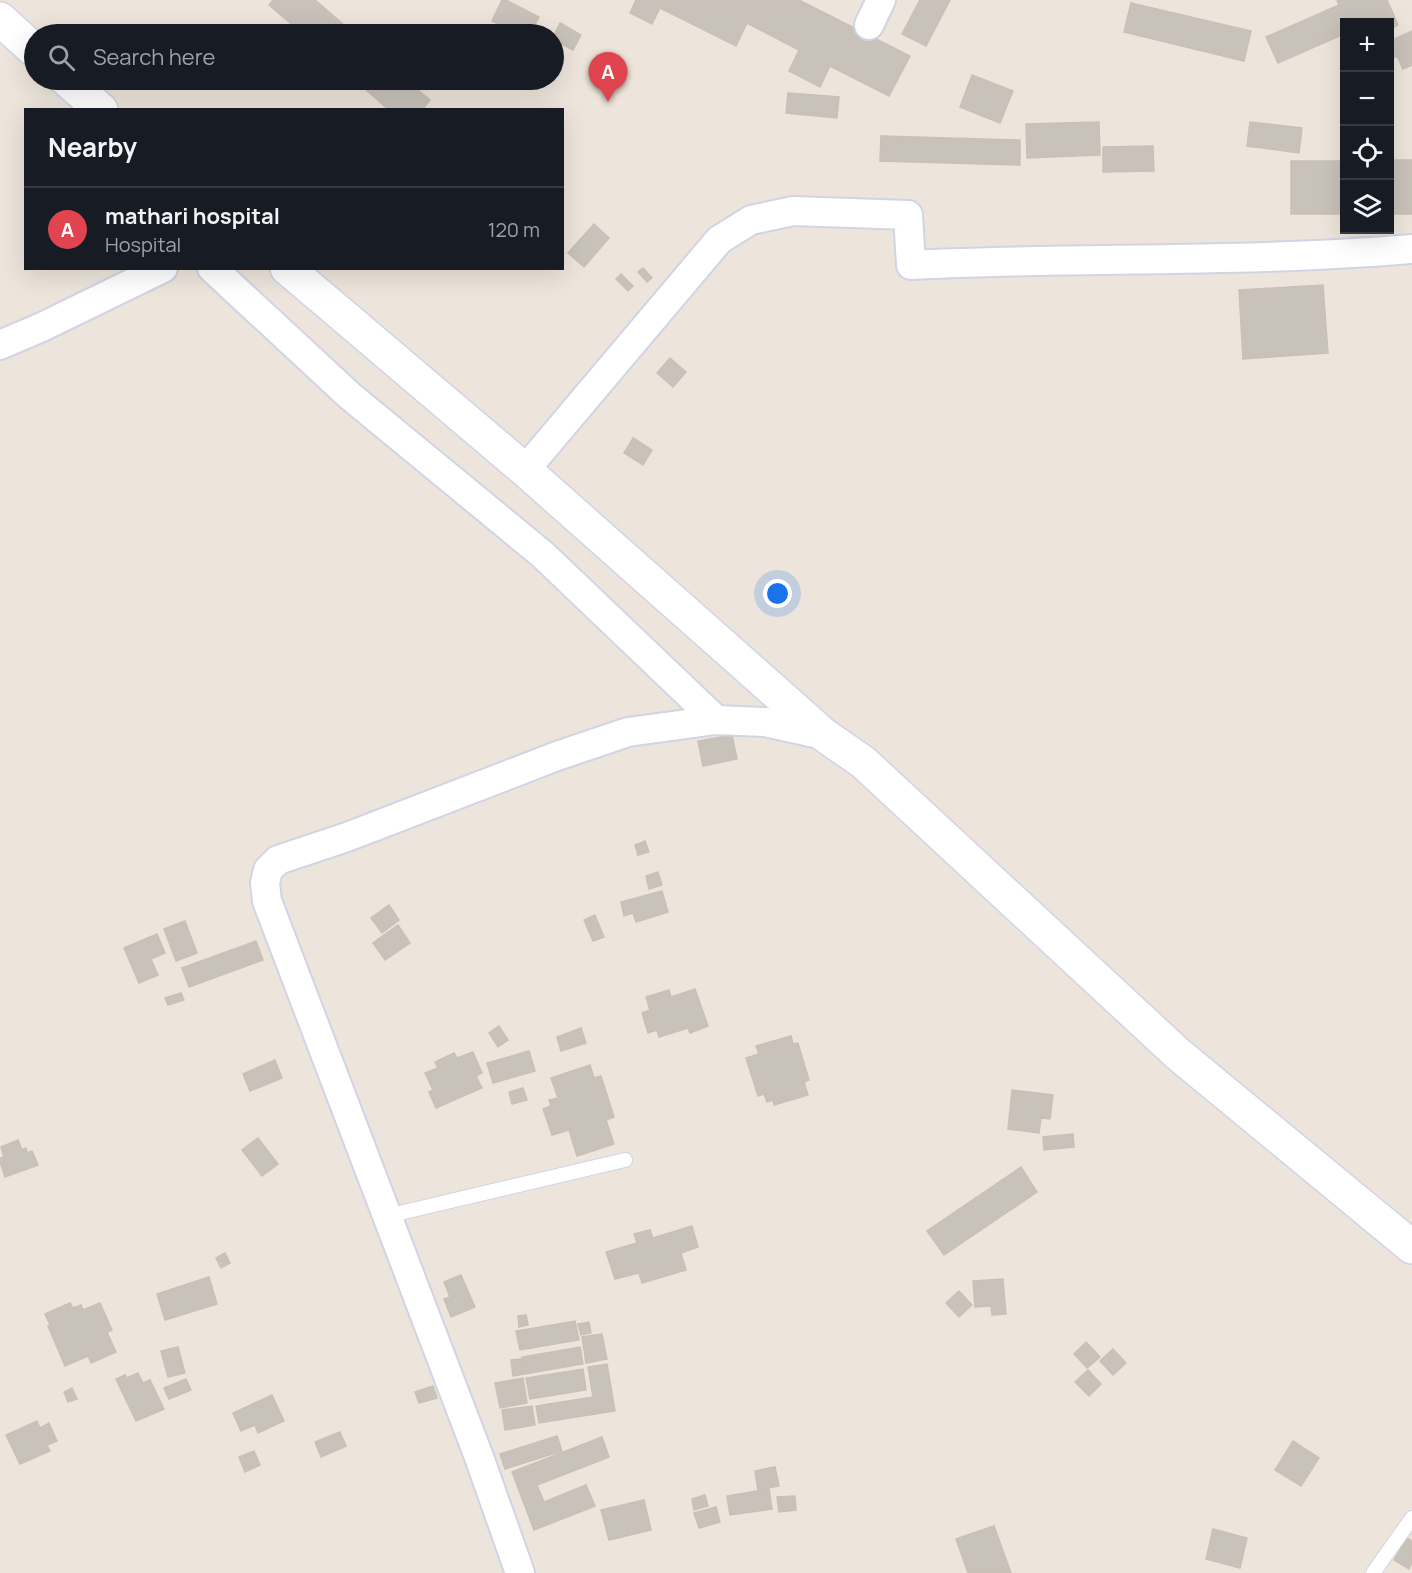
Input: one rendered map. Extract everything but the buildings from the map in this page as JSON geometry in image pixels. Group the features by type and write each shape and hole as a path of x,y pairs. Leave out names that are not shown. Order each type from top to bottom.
{"street":[{"path":"0,19 24,41"},
{"path":"78,90 99,108"},
{"path":"525,470 719,240 751,220 793,211 908,215 910,265 1006,260 1232,258 1412,249"},
{"path":"0,345 159,270"},
{"path":"214,270 350,396 542,554 716,720"},
{"path":"289,270 525,470 824,735 862,762 1178,1054 1412,1247"},
{"path":"520,1573 475,1446 267,901 265,883 268,870 278,860 347,837 557,756 628,732 716,720 765,722 824,735"}],"lane":[{"path":"387,1216 625,1160"},
{"path":"1373,1573 1412,1518"}],"place":[{"name":"mathari hospital","path":"608,102"}]}
